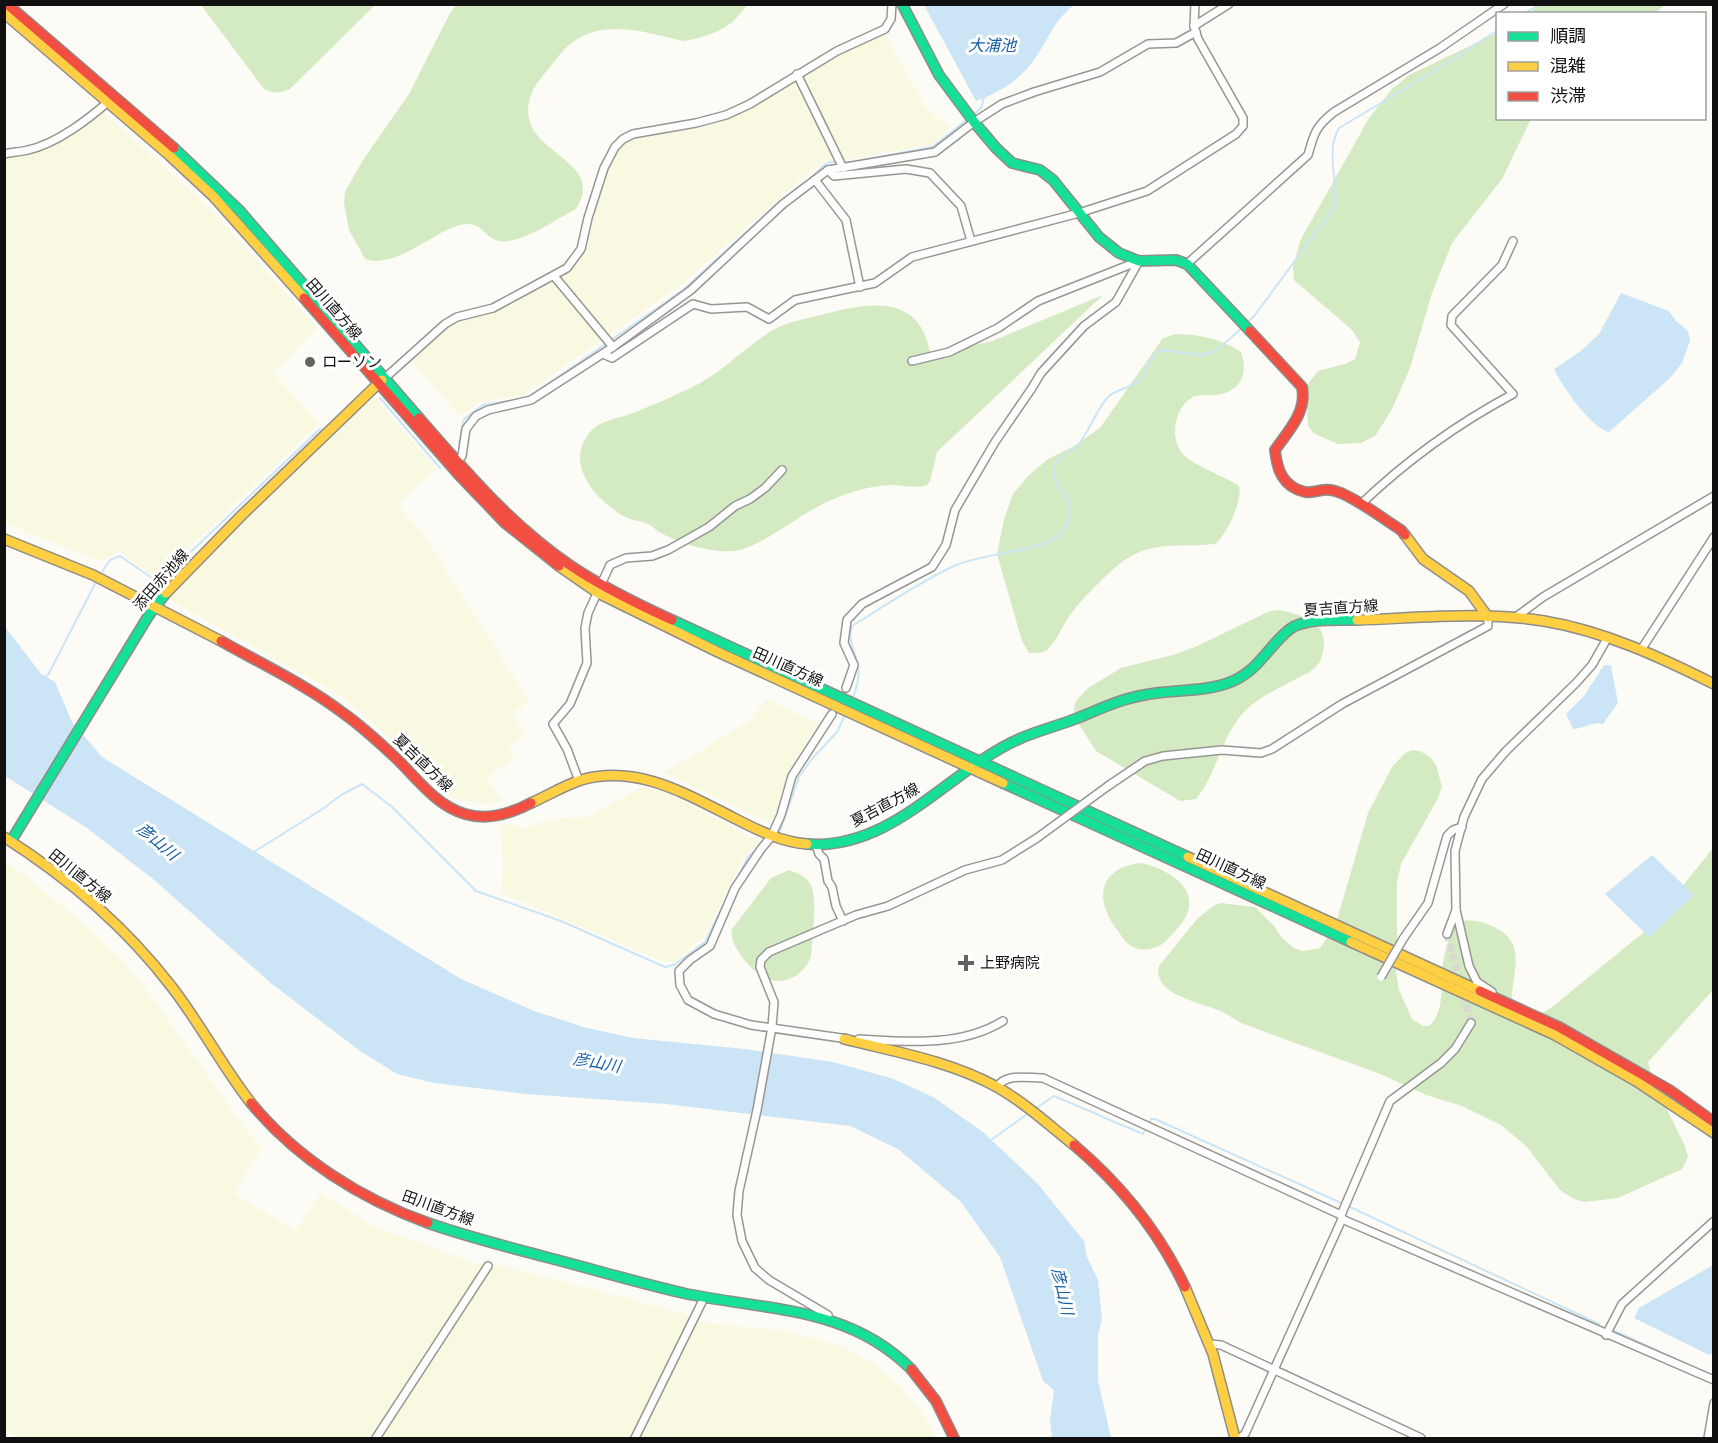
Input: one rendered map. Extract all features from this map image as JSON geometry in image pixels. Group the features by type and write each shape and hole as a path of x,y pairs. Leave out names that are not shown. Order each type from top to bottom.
{"main road":[{"name":"田川直方線","path":"7,4 213,196 499,506 542,544 600,589"},
{"path":"902,4 939,75 996,148 1012,163 1040,170 1053,180 1100,237 1119,253 1139,261 1176,260 1187,264 1302,387 1304,398 1301,412 1275,450 1277,466 1285,482 1306,492 1329,488 1362,504 1401,530 1423,559 1469,591 1488,617"},
{"name":"田川直方線","path":"4,13 110,99"},
{"name":"田川直方線","path":"382,381 486,504 546,557 600,589 718,652 1507,1002 1613,1057 1671,1091 1713,1122"},
{"name":"添田赤池線","path":"10,837 149,615 172,586 242,515 382,381"},
{"name":"夏吉直方線","path":"4,539 78,567 157,605 336,707 385,747 445,806 463,814 487,817 514,812 579,781 622,776 648,780 673,789 771,837 816,845 848,841 871,832 923,803 1015,740 1113,703 1145,695 1227,683 1254,669 1295,626 1342,620 1516,617 1551,622 1608,637 1713,684"},
{"name":"田川直方線","path":"976,765 1555,1035 1628,1074 1675,1104 1713,1133"},
{"name":"田川直方線","path":"10,837 64,879 109,919 171,987 241,1092 267,1122 306,1156 347,1184 374,1200 426,1222 581,1267 704,1298 806,1312 837,1321 866,1335 915,1374 932,1394 954,1438"},
{"path":"844,1039 954,1068 997,1088 1072,1141 1097,1164 1130,1200 1172,1258 1210,1344 1235,1438"}],"street":[{"path":"382,381 445,324 457,317 493,308 567,268 581,249 604,168 615,147 623,139 633,134 696,123 726,115 750,104 837,51 885,29 891,19 892,4"},
{"path":"603,354 612,358 693,304 711,309 747,307 769,319 795,300 875,283 912,257 1079,213 1147,191 1236,134 1243,126 1243,118 1198,39 1195,29 1194,4"},
{"path":"457,462 462,456 466,429 477,416 488,410 531,400 603,354 610,344 691,290 783,204 828,170 934,152 1002,104 1100,72 1148,44 1176,43 1229,4"},
{"path":"1187,264 1308,155 1314,132 1334,112 1440,48 1504,4"},
{"path":"797,74 843,168"},
{"path":"4,154 30,150 53,140 84,122 110,99"},
{"path":"828,170 834,176 906,169 930,173 961,207 971,242"},
{"path":"815,180 846,220 860,287"},
{"path":"1362,504 1390,476 1443,436 1513,394 1451,325 1452,316 1502,265 1513,241"},
{"path":"912,361 949,352 998,328 1038,301 1139,261"},
{"path":"846,688 854,665 844,643 847,620 862,604 932,567 946,545 955,510 995,442 1041,373 1084,326 1116,302 1139,261"},
{"path":"554,276 610,344"},
{"path":"579,781 567,749 553,724 570,704 587,663 585,628 588,613 610,565 626,558 652,556 668,550 709,527 735,506 750,499 765,488 782,470"},
{"path":"1516,617 1543,597 1713,496"},
{"path":"1641,650 1713,537"},
{"path":"837,1321 754,1268 742,1241 737,1215 739,1191 757,1110 772,1027 774,1002 760,967 761,960 769,952 843,921 888,906 965,870 1002,860 1037,838 1145,761 1163,756 1222,750 1261,753 1272,749 1342,704 1488,626 1488,617"},
{"path":"1507,1002 1477,982 1469,966 1456,910 1455,851 1464,817 1482,779 1506,751 1592,665 1608,637"},
{"path":"831,714 792,776 781,815 771,837 735,888 710,946 679,971 680,985 688,1000 714,1014 751,1025 844,1039 902,1042 945,1040 979,1033 1003,1021"},
{"path":"1381,976 1428,903 1447,836 1453,830 1462,827"},
{"path":"816,845 819,854 824,859 828,881 843,921"},
{"path":"1447,934 1456,910"},
{"path":"1240,1438 1245,1434 1342,1217 1390,1101 1441,1063 1465,1036 1471,1023"},
{"path":"997,1088 1001,1081 1007,1078 1042,1078 1342,1217 1606,1335 1713,1380"},
{"path":"1606,1335 1622,1304 1713,1221"},
{"path":"376,1438 488,1266"},
{"path":"635,1438 704,1298"},
{"path":"1210,1344 1221,1345 1421,1438"},
{"path":"1708,1438 1713,1403"}],"green space":[{"path":"457,4 747,5 726,27 696,39 684,41 641,31 613,29 585,35 562,52 533,90 528,115 536,134 576,171 582,182 582,194 576,209 518,239 500,241 476,226 463,224 444,231 399,256 376,261 365,259 349,230 344,203 345,192 363,160 409,94 449,15"},
{"path":"1540,4 1665,5 1656,12 1530,12"},
{"path":"201,5 375,5 290,89 277,92 264,89"},
{"path":"1496,33 1496,120 1531,120 1502,179 1452,243 1432,293 1410,368 1392,409 1376,435 1361,443 1338,444 1313,433 1308,425 1306,391 1308,384 1318,371 1355,359 1360,342 1352,330 1294,280 1293,267 1300,241 1369,118 1391,90 1409,75"},
{"path":"885,34 925,107 950,128 932,144 823,162 682,284 523,395 479,402 460,416 410,361 445,328 459,320 495,312 569,272 584,253 606,175 619,149 628,141 720,123 755,107 821,65"},
{"path":"104,113 212,210 317,328 273,373 319,423 159,577 154,577 118,551 102,562 5,523 5,158 31,156"},
{"path":"1103,295 937,452 927,485 882,486 846,494 811,510 754,545 743,549 724,551 695,546 667,536 642,522 626,518 602,500 593,490 581,467 580,455 583,443 595,427 691,388 713,375 778,327 790,323 855,307 888,306 903,311 915,319 924,333 930,352 990,342"},
{"path":"1176,334 1210,338 1241,352 1244,368 1241,381 1237,386 1216,395 1193,397 1181,408 1175,432 1183,454 1202,467 1239,486 1239,500 1233,517 1215,544 1153,548 1141,551 1118,565 1094,587 1069,616 1047,650 1041,653 1029,653 1022,641 997,554 1004,519 1013,494 1028,476 1048,459 1074,446 1100,428 1163,338"},
{"path":"374,397 436,469 398,505 424,536 529,701 512,714 526,735 510,747 513,759 486,778 502,800 489,805 448,797 398,745 342,696 168,599 240,521"},
{"path":"1280,610 1315,623 1323,634 1321,659 1310,672 1267,694 1245,711 1227,737 1203,790 1196,799 1180,801 1096,751 1076,720 1074,708 1076,701 1088,688 1121,668 1195,647 1270,611"},
{"path":"767,699 818,724 788,772 775,817 769,822 664,773 748,722"},
{"path":"1413,750 1430,757 1436,765 1442,787 1401,864 1397,882 1397,951 1394,959 1399,990 1412,1019 1423,1026 1429,1026 1438,1013 1445,952 1458,922 1481,922 1505,934 1512,943 1516,962 1512,1007 1541,1014 1649,928 1713,848 1713,990 1648,1062 1653,1081 1685,1146 1688,1157 1682,1169 1618,1198 1584,1202 1574,1199 1560,1190 1526,1146 1501,1125 1462,1106 1426,1095 1380,1074 1241,1023 1220,1011 1179,996 1163,984 1159,976 1159,966 1197,919 1213,906 1221,903 1255,907 1274,926 1281,937 1294,948 1303,951 1320,948 1335,927 1368,813 1392,767 1405,753"},
{"path":"642,787 667,792 759,842 743,859 704,937 673,962 664,962 501,893 503,866 500,826 512,824 523,829 551,819 588,817"},
{"path":"4,862 18,870 89,928 138,978 246,1130 262,1147 234,1193 295,1231 321,1193 375,1227 480,1265 495,1264 689,1315 704,1323 784,1331 844,1347 874,1364 899,1385 925,1417 936,1438 18,1438 4,1430"},
{"path":"1141,863 1165,871 1175,878 1188,895 1189,905 1186,917 1168,939 1160,946 1147,949 1134,948 1126,942 1111,920 1103,898 1108,879 1115,872 1126,866"},
{"path":"789,870 805,878 812,889 814,907 811,957 798,974 779,981 765,978 748,964 737,949 731,935 732,929 771,878"}],"water":[{"name":"大浦池","path":"924,5 1074,5 1062,17 1022,74 1000,90 976,101"},
{"path":"1621,293 1669,311 1676,321 1688,331 1690,341 1682,363 1670,378 1609,432 1586,415 1554,369 1581,351 1599,334"},
{"name":"彦山川","path":"4,625 41,674 55,682 72,722 102,757 461,979 534,1011 587,1028 633,1038 745,1049 833,1062 894,1079 933,1097 983,1132 1037,1183 1084,1241 1087,1257 1098,1280 1102,1320 1098,1335 1098,1380 1111,1438 1052,1438 1050,1420 1054,1390 1043,1381 1000,1257 961,1202 898,1149 850,1126 666,1104 526,1094 434,1083 397,1074 360,1051 272,984 153,879 87,828 5,776"},
{"path":"1604,665 1611,665 1618,703 1603,724 1573,729 1566,714 1584,696"},
{"path":"1652,855 1694,895 1649,937 1605,894"},
{"path":"1713,1265 1713,1353 1709,1355 1634,1318 1639,1308"}],"waterway":[{"path":"1527,12 1541,4"},
{"path":"1246,324 1334,208 1333,147 1339,128 1496,31"},
{"path":"973,115 981,108 984,98"},
{"path":"459,444 464,419 483,405 528,398 683,290 776,205 824,165 831,162 851,162 932,147 969,118"},
{"path":"852,699 859,673 851,641 852,626 954,566 1038,545 1059,535 1067,524 1070,508 1054,476 1055,465 1061,457 1079,444 1108,397 1140,380 1153,357 1160,350 1202,355 1216,351 1242,328"},
{"path":"380,398 440,468"},
{"path":"100,575 110,560 120,556 155,580 160,581 320,429"},
{"path":"44,678 48,675 97,580"},
{"path":"780,831 799,777 837,732 845,715"},
{"path":"254,852 341,795 362,784 391,806 476,891 561,921 665,967 674,965 705,942 724,904"},
{"path":"736,881 748,857 758,848"},
{"path":"1035,1109 1054,1096 1143,1134 1146,1128"},
{"path":"991,1140 1030,1112"},
{"path":"1149,1123 1151,1119 1155,1119 1350,1207 1599,1324"},
{"path":"1615,1331 1693,1367"}],"tunnel":[{"path":"1447,934 1471,1023"}],"traffic: fast":[{"path":"902,4 939,75 996,148 1012,163 1040,170 1053,180 1099,237 1119,253 1139,261 1176,260 1187,264 1250,331"},
{"path":"174,148 239,210 419,418"},
{"path":"11,841 149,615 166,593"},
{"path":"672,620 1188,857"},
{"path":"807,844 838,843 866,835 893,822 919,806 968,769 1026,736 1135,697 1200,689 1233,681 1257,664 1283,635 1296,625 1322,620 1357,620"},
{"path":"1003,783 1351,942"},
{"path":"428,1223 485,1241 665,1289 774,1308 832,1322 860,1333 886,1348 911,1369"}],"traffic: slow":[{"path":"4,13 169,155 213,196 304,298"},
{"path":"166,593 242,515 382,380"},
{"path":"1405,535 1423,559 1469,591 1488,617"},
{"path":"4,539 93,575 221,641"},
{"path":"559,566 598,593 718,652 1003,783"},
{"path":"1357,620 1497,616 1544,621 1610,638 1714,684"},
{"path":"531,803 581,780 602,776 622,776 660,784 769,835 807,844"},
{"path":"4,837 72,886 115,923 134,943 182,1000 251,1103"},
{"path":"1188,857 1480,991"},
{"path":"1351,942 1555,1035 1636,1081 1714,1133"},
{"path":"844,1039 922,1058 979,1078 997,1087 1037,1114 1074,1145"},
{"path":"1185,1287 1213,1354 1235,1438"}],"traffic: jam":[{"path":"7,4 174,148"},
{"path":"304,298 459,475 505,523 559,566"},
{"path":"1250,331 1302,387 1302,405 1299,413 1275,450 1282,477 1297,490 1305,492 1329,490 1341,493 1372,510 1405,535"},
{"path":"419,418 490,497 549,550 595,581 672,620"},
{"path":"221,641 299,684 343,713 398,760 428,792 455,810 482,817 507,813 531,803"},
{"path":"1480,991 1559,1027 1671,1091 1714,1122"},
{"path":"251,1103 288,1142 331,1175 378,1202 428,1223"},
{"path":"1074,1145 1107,1176 1137,1210 1163,1247 1185,1287"},
{"path":"911,1369 936,1401 954,1438"}],"place":[{"name":"ローソン","path":"310,362"},
{"name":"上野病院","path":"966,963"}]}
